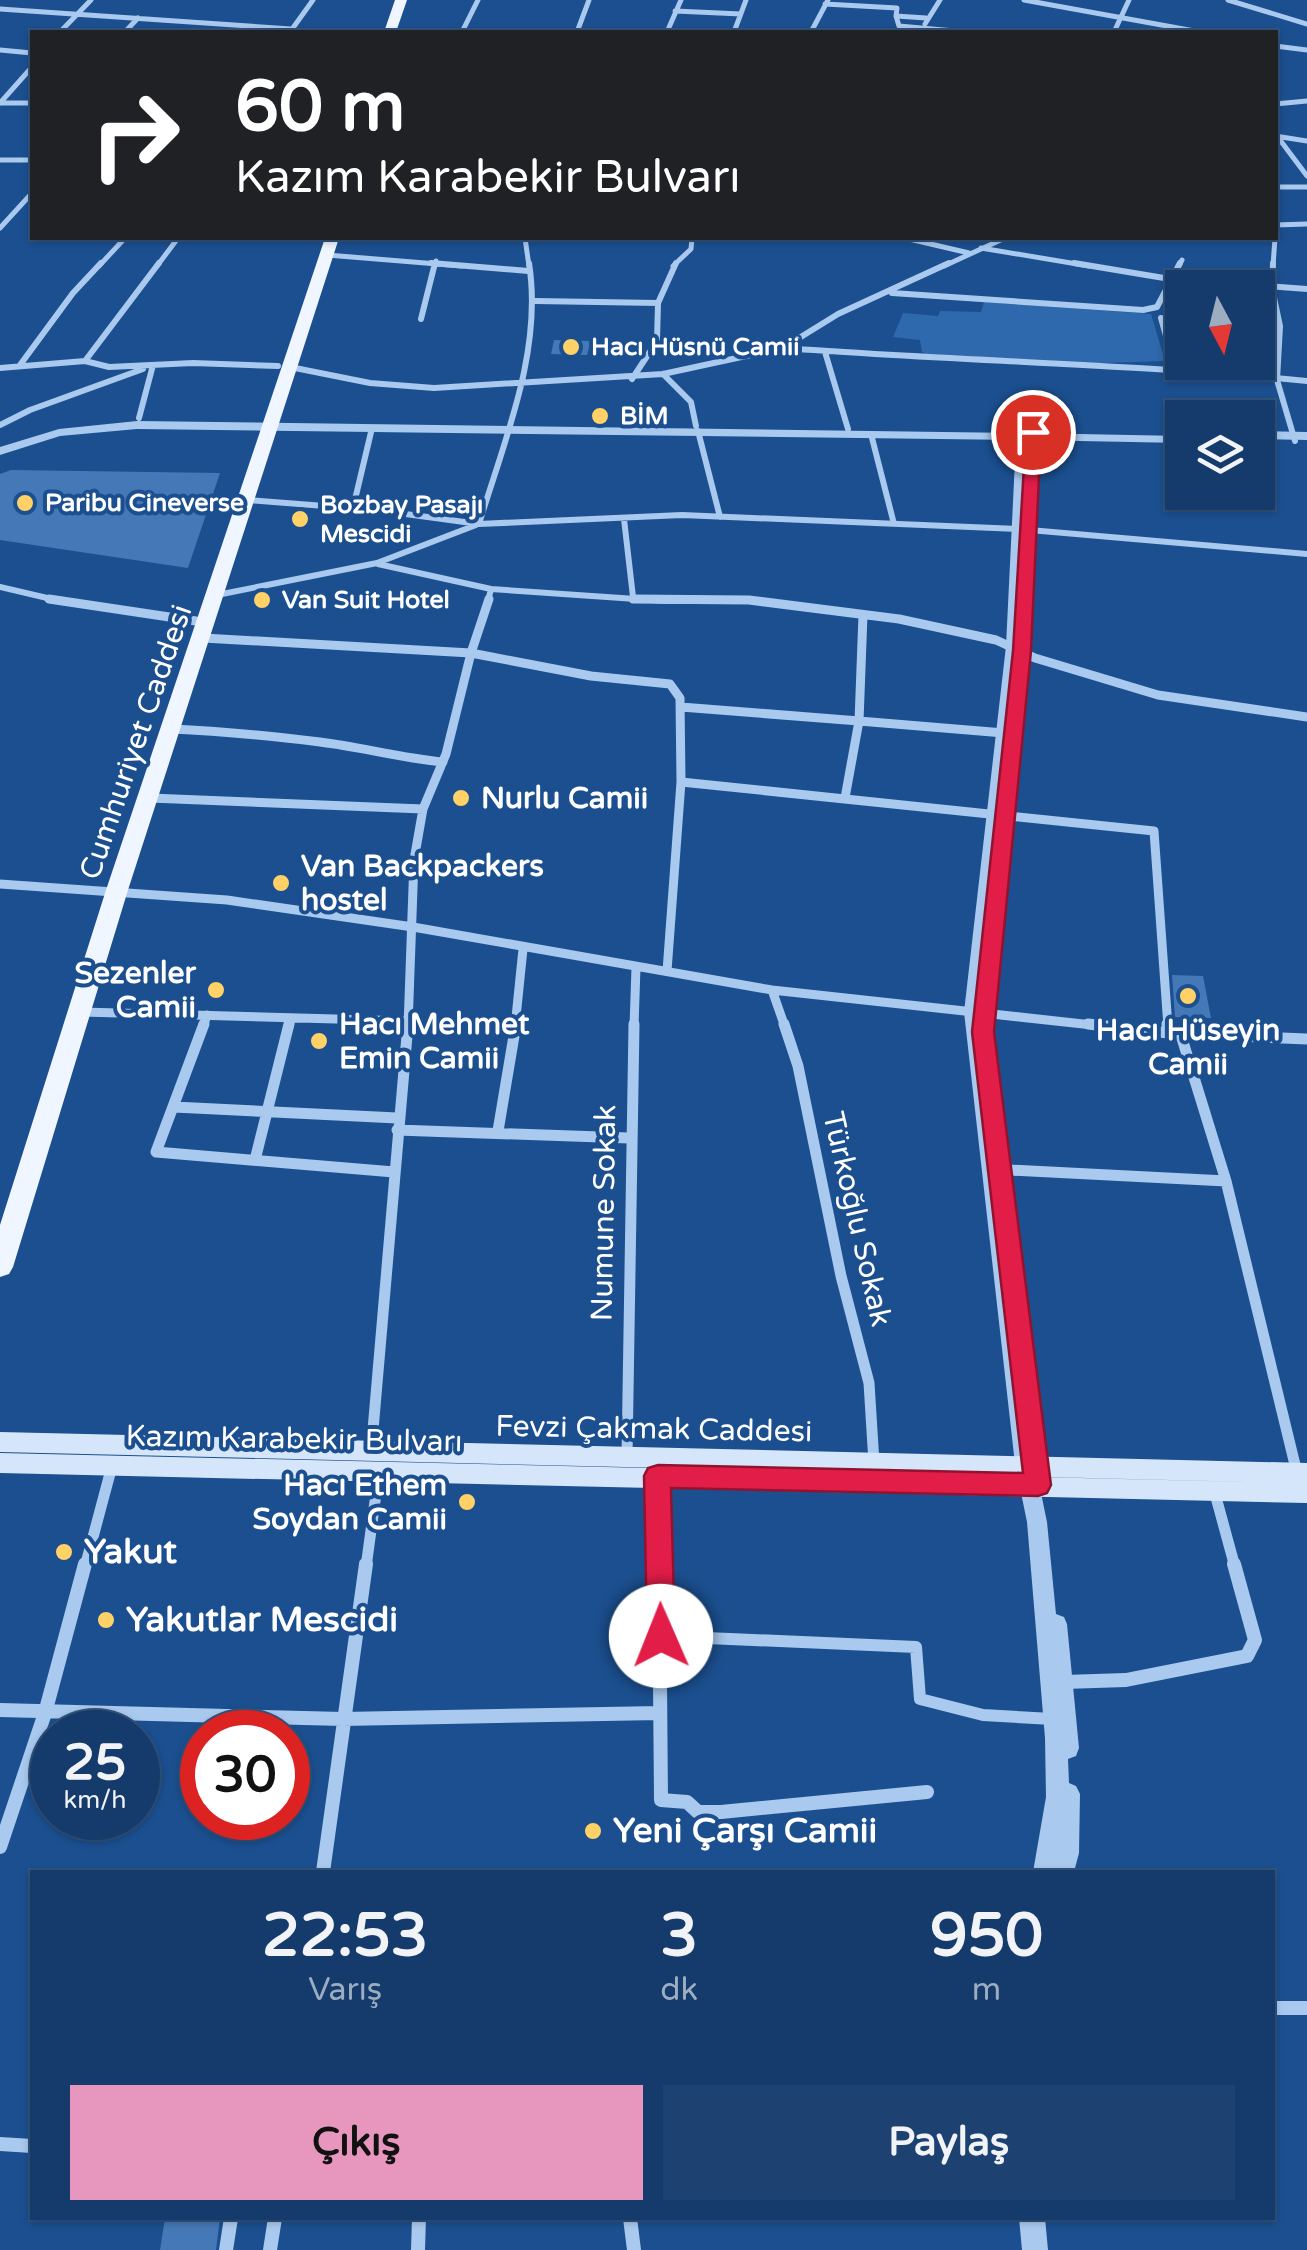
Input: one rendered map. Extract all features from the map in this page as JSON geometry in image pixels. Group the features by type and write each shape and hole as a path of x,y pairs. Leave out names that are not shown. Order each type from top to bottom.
{"main road":[{"path":"391,30 401,0"},
{"path":"401,30 410,0"},
{"name":"Cumhuriyet Caddesi","path":"0,1214 200,630 327,243"},
{"name":"Cumhuriyet Caddesi","path":"0,1267 82,1012 111,890 150,798 200,630 217,594 248,500 266,422"},
{"name":"Fevzi Çakmak Caddesi","path":"0,1442 375,1462 627,1459 874,1464 1032,1475 1304,1480"},
{"name":"Kazım Karabekir Bulvarı","path":"0,1463 112,1466 375,1462 658,1476 1032,1475 1214,1490 1304,1480"}],"street":[{"path":"62,30 91,0"},
{"path":"302,0 313,0"},
{"path":"291,30 313,0"},
{"path":"463,30 478,0"},
{"path":"578,30 589,0"},
{"path":"668,30 680,0"},
{"path":"735,30 746,0"},
{"path":"924,28 926,18 940,0"},
{"path":"1024,0 1190,30"},
{"path":"1115,30 1130,0"},
{"path":"1228,0 1281,10 1307,24"},
{"path":"812,30 826,2 897,8 899,26 945,30"},
{"path":"0,9 278,30"},
{"path":"676,11 742,14"},
{"path":"896,16 926,18"},
{"path":"127,30 138,18"},
{"path":"1278,46 1307,50"},
{"path":"0,50 30,53"},
{"path":"0,103 30,68"},
{"path":"1278,104 1307,101"},
{"path":"0,103 30,103"},
{"path":"1278,136 1307,141"},
{"path":"1278,139 1307,176"},
{"path":"0,160 30,158"},
{"path":"1278,187 1307,186"},
{"path":"0,228 30,195"},
{"path":"1278,225 1307,224"},
{"path":"20,366 73,293 123,240"},
{"path":"85,361 176,240"},
{"path":"479,524 522,382 535,300 524,240"},
{"path":"632,379 657,340 658,303 672,268 690,249 692,240"},
{"path":"914,240 970,253"},
{"path":"783,348 838,314 999,240"},
{"path":"1273,270 1274,240"},
{"path":"327,243 528,271"},
{"path":"981,248 1165,278"},
{"path":"1176,270 1182,260"},
{"path":"421,319 436,261"},
{"path":"1275,288 1307,289"},
{"path":"888,292 1143,310 1157,307 1165,290"},
{"path":"535,300 658,303"},
{"path":"1275,302 1280,326 1278,380 1300,438"},
{"path":"1161,318 1165,332"},
{"path":"0,368 85,361 109,366 284,366 370,383 478,387 632,379 783,348 1165,368"},
{"path":"825,352 848,429"},
{"path":"139,418 153,365"},
{"path":"0,425 30,410 153,365"},
{"path":"663,374 684,391 695,408 720,517"},
{"path":"1275,380 1307,382"},
{"path":"0,442 71,424 139,418 871,434 1165,436"},
{"path":"0,451 41,437 103,427 266,422 372,428 509,426"},
{"path":"354,508 372,428"},
{"path":"697,429 1027,434"},
{"path":"871,434 894,524"},
{"path":"1027,434 1018,648 978,1012 1037,1522 1058,1797 1045,1870"},
{"path":"248,500 479,524 720,517 1024,529 1307,554"},
{"path":"624,518 633,597"},
{"path":"217,594 377,563 479,524"},
{"path":"377,563 491,589 749,600 899,619 1018,648 1158,695 1307,717"},
{"path":"0,587 200,630 471,654 591,676 670,684 680,698 681,782 667,971"},
{"path":"323,1870 375,1462 397,1124 408,1021 414,860 423,809 442,762 491,589"},
{"path":"845,798 859,721 863,615"},
{"path":"1001,814 1004,734 1018,648"},
{"path":"681,707 1004,734"},
{"path":"172,729 230,730 250,737 322,742 399,758 442,762"},
{"path":"681,782 1154,831 1174,1032 1226,1180 1304,1480"},
{"path":"150,798 423,809"},
{"path":"0,884 227,900 414,927 772,990 1174,1032 1307,1039"},
{"path":"498,1131 513,1052 524,949"},
{"name":"Numune Sokak","path":"627,1459 629,1138 636,967"},
{"name":"Türkoğlu Sokak","path":"772,990 798,1066 840,1276 869,1383 874,1464"},
{"path":"82,1012 408,1021"},
{"path":"207,1015 156,1152 394,1172"},
{"path":"254,1160 291,1018"},
{"path":"174,1106 629,1138"},
{"path":"995,1168 1226,1180"},
{"path":"46,1710 112,1466"},
{"path":"1032,1475 1064,1682 1068,1757 1067,1853 1063,1870"},
{"path":"658,1476 661,1800 687,1802 698,1812 927,1792"},
{"path":"1064,1682 1126,1680 1247,1656 1255,1640 1214,1490"},
{"path":"661,1636 916,1647 920,1699 983,1715 1052,1719"},
{"path":"0,1710 30,1712"},
{"path":"160,1715 343,1719 658,1713"},
{"path":"0,1846 30,1757"},
{"path":"1275,2008 1307,2008"},
{"path":"0,2144 30,2146"},
{"path":"226,2250 232,2220"},
{"path":"270,2250 275,2220"},
{"path":"418,2250 419,2220"},
{"path":"630,2220 634,2250"},
{"path":"1020,2220 1023,2250"},
{"path":"1032,2220 1035,2250"}],"shaded area":[{"path":"984,302 1151,314 1165,361 1071,364 928,355 922,352 920,340 893,337 903,313 938,316 940,311 981,312"}],"building":[{"name":"Hacı Hüsnü Camii","path":"554,340 591,341 587,355 551,354"},
{"path":"11,470 220,473 188,568 0,540 0,474"},
{"name":"Hacı Hüseyin Camii","path":"1172,975 1203,976 1211,1018 1175,1017"},
{"path":"165,2220 220,2220 216,2250 160,2250"}],"place":[{"name":"Hacı Hüsnü Camii","path":"571,347"},
{"name":"BİM","path":"600,416"},
{"name":"Paribu Cineverse","path":"25,503"},
{"name":"Bozbay Pasajı Mescidi","path":"300,519"},
{"name":"Van Suit Hotel","path":"262,600"},
{"name":"Nurlu Camii","path":"461,798"},
{"name":"Van Backpackers hostel","path":"281,883"},
{"name":"Sezenler Camii","path":"216,990"},
{"name":"Hacı Hüseyin Camii","path":"1188,996"},
{"name":"Hacı Mehmet Emin Camii","path":"319,1041"},
{"name":"Hacı Ethem Soydan Camii","path":"467,1502"},
{"name":"Yakut","path":"64,1552"},
{"name":"Yakutlar Mescidi","path":"106,1620"},
{"name":"Yeni Çarşı Camii","path":"593,1831"}],"route":[{"path":"661,1636 658,1476 1038,1485 983,1032 1022,651 1033,432"}]}
